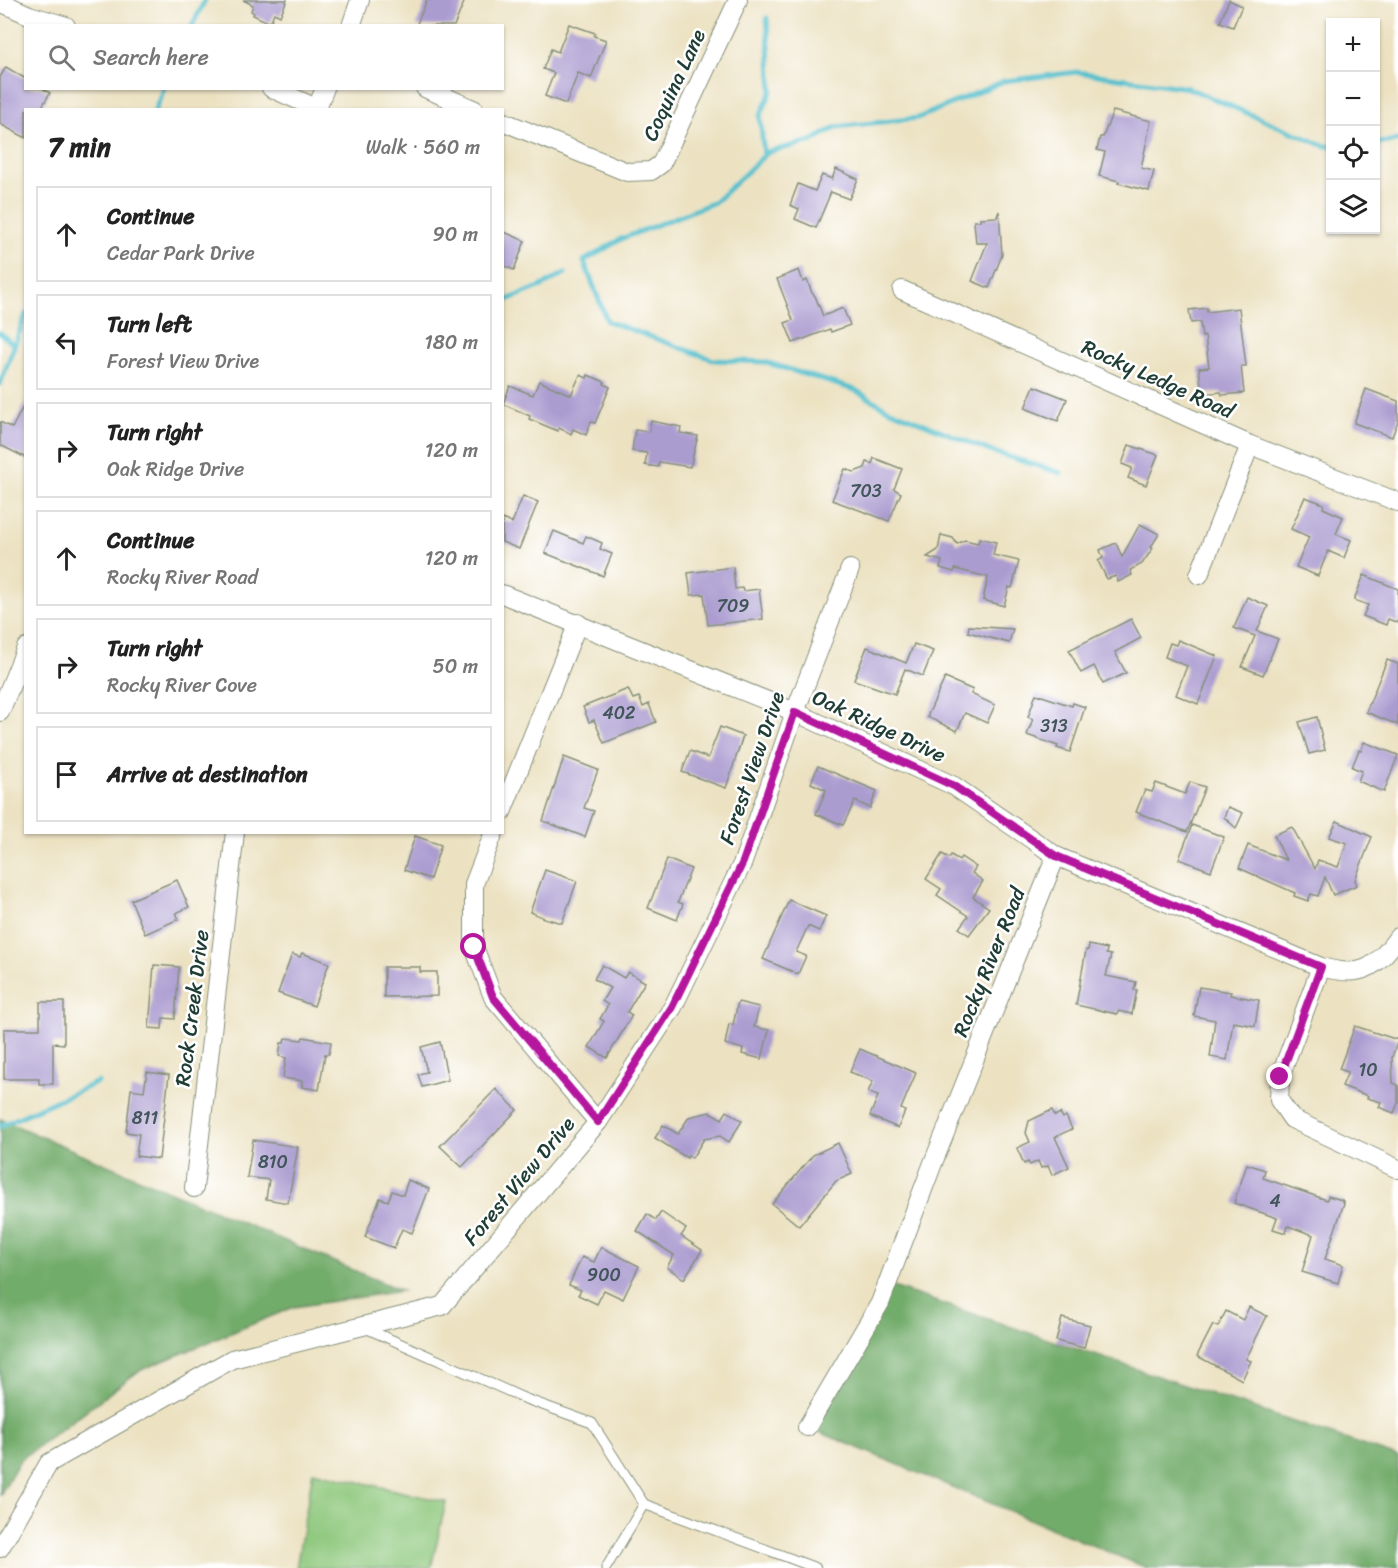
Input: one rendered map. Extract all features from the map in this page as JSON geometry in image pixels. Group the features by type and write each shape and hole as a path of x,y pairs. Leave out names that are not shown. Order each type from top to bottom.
{"street":[{"path":"352,24 360,0"},
{"name":"Coquina Lane","path":"504,122 627,172 651,171 661,164 738,0"},
{"path":"0,2 29,15 59,24"},
{"path":"275,90 314,108"},
{"path":"316,108 324,90"},
{"path":"430,90 470,108"},
{"name":"Rocky Ledge Road","path":"902,290 1250,445 1398,502"},
{"path":"1199,575 1250,445"},
{"name":"Forest View Drive","path":"0,1548 48,1463 232,1359 442,1306 598,1122 672,1007 743,862 795,712 850,568"},
{"name":"Oak Ridge Drive","path":"504,595 795,712 954,786 1056,856"},
{"path":"504,807 578,623"},
{"path":"0,712 24,653"},
{"name":"Rock Creek Drive","path":"194,1188 235,834"},
{"path":"494,834 474,884 474,947 493,997 598,1122"},
{"path":"1056,856 1321,967 1342,973 1362,970 1378,962 1398,937"},
{"name":"Rocky River Road","path":"807,1427 880,1303 933,1163 1056,856"},
{"path":"1321,967 1280,1077 1279,1100 1292,1119 1398,1169"}],"lane":[{"path":"361,1327 526,1399 592,1423 644,1504 816,1568"},
{"path":"606,1568 644,1504"}],"green space":[{"path":"0,1119 402,1291 294,1307 139,1371 20,1460 0,1495"},
{"path":"887,1285 1398,1457 1398,1568 1147,1568 807,1427"},
{"path":"313,1471 446,1502 431,1568 296,1568"}],"building":[{"path":"243,0 287,0 280,16 274,13 270,23 253,15 251,11 253,5"},
{"path":"427,0 465,0 455,24 417,24"},
{"path":"1229,0 1242,6 1233,27 1220,22"},
{"path":"569,24 595,33 594,36 606,40 591,78 578,73 566,104 545,96 554,73 543,69 551,49 558,52"},
{"path":"6,67 24,78 24,90 45,90 50,93 41,108 24,108 24,137 0,124 0,77"},
{"path":"1113,111 1151,121 1141,168 1154,171 1149,191 1099,176 1105,152 1097,150 1100,137 1103,137"},
{"path":"836,169 858,179 849,199 831,192 816,228 795,219 799,209 790,205 798,184 815,191 822,175 832,179"},
{"path":"999,211 1002,255 989,288 972,281 987,243 976,243 974,221 980,221 980,218 997,217"},
{"path":"504,232 525,241 514,270 504,266"},
{"path":"799,270 803,282 807,280 823,316 843,308 850,325 831,332 830,329 793,343 785,323 793,320 777,279"},
{"path":"1207,308 1207,312 1239,308 1246,366 1241,366 1244,393 1202,394 1199,368 1209,367 1205,336 1202,337 1200,322 1191,323 1189,310"},
{"path":"580,375 587,378 588,375 605,382 604,384 610,387 595,423 591,422 586,435 573,429 571,434 559,428 558,431 529,419 530,416 504,404 510,386 533,395 539,381 571,395"},
{"path":"1034,386 1067,399 1058,421 1025,408"},
{"path":"1366,389 1398,401 1398,421 1392,437 1354,423"},
{"path":"24,405 24,457 0,445 0,422 12,428"},
{"path":"651,421 681,427 680,433 698,436 690,467 659,462 658,467 645,465 647,453 632,451 635,430 649,432"},
{"path":"1129,445 1158,455 1146,485 1128,478 1132,468 1122,464"},
{"path":"874,458 902,469 894,489 901,493 889,521 832,500 845,469 854,472 865,468 867,462 872,464"},
{"path":"523,496 538,502 519,549 504,543 504,520 512,523"},
{"path":"1305,497 1324,504 1323,508 1343,517 1336,534 1351,540 1344,558 1328,551 1318,576 1296,567 1309,537 1291,529"},
{"path":"1140,524 1159,534 1151,547 1153,548 1142,564 1130,570 1132,575 1118,582 1116,576 1107,579 1098,561 1103,558 1100,550 1116,543 1122,557"},
{"path":"554,531 583,543 586,536 602,543 600,549 612,554 603,576 545,553"},
{"path":"941,535 953,538 957,544 965,540 978,543 979,538 996,542 993,555 1019,561 1012,588 1009,587 1004,606 983,600 988,577 940,568 942,561 927,557 938,550"},
{"path":"733,567 735,589 742,588 743,591 759,589 763,619 708,625 704,594 691,595 688,573"},
{"path":"1364,575 1398,589 1398,623 1388,619 1386,625 1363,616 1368,605 1354,600"},
{"path":"1247,597 1268,606 1257,631 1278,639 1263,675 1242,667 1255,636 1234,628"},
{"path":"1131,619 1141,638 1115,652 1126,673 1103,684 1094,666 1081,673 1069,650"},
{"path":"969,626 1013,629 1009,643 968,632"},
{"path":"1178,640 1217,656 1198,704 1176,695 1187,666 1165,657 1170,643 1176,645"},
{"path":"914,644 933,651 923,676 905,669 895,694 854,680 867,647 906,663"},
{"path":"1387,660 1398,664 1398,725 1366,712"},
{"path":"945,678 973,690 971,694 995,705 987,723 965,713 957,731 927,717"},
{"path":"628,689 633,699 639,697 643,707 649,704 656,722 604,743 594,720 589,722 583,707"},
{"path":"1036,694 1072,706 1073,703 1085,707 1070,752 1027,735 1033,719 1028,717"},
{"path":"1317,717 1325,750 1309,754 1299,722"},
{"path":"720,727 743,736 726,788 682,772 690,751 708,758"},
{"path":"1364,742 1398,755 1384,792 1358,781 1362,771 1352,767"},
{"path":"564,757 598,770 584,808 594,811 585,837 543,821"},
{"path":"818,766 877,791 870,808 855,801 843,825 816,814 826,790 811,783"},
{"path":"1190,782 1205,787 1187,832 1136,812 1145,790 1152,792 1156,783 1185,794"},
{"path":"1228,807 1243,813 1236,828 1224,817"},
{"path":"1337,821 1372,837 1355,880 1357,885 1333,895 1325,877 1318,896 1311,894 1308,901 1239,868 1248,845 1286,860 1274,835 1292,827 1315,869 1318,860 1338,867 1347,843 1329,837"},
{"path":"1192,825 1224,837 1211,871 1179,859"},
{"path":"415,836 441,845 430,879 404,870"},
{"path":"942,854 949,858 951,855 959,860 961,857 976,867 972,873 983,881 973,897 989,908 969,935 959,928 968,916 937,895 941,889 926,879"},
{"path":"667,859 691,869 678,902 683,904 677,920 648,908"},
{"path":"545,870 577,881 562,923 530,912"},
{"path":"177,880 189,907 176,913 179,919 145,934 131,900"},
{"path":"789,900 826,916 819,931 808,926 796,952 806,956 798,974 763,959"},
{"path":"1089,945 1107,949 1106,954 1111,955 1106,976 1136,982 1134,990 1137,990 1132,1014 1118,1011 1117,1014 1076,1005 1086,950"},
{"path":"302,953 329,963 314,1006 278,993 292,954 300,957"},
{"path":"154,965 179,967 175,1019 163,1018 162,1029 149,1028"},
{"path":"602,965 624,978 628,972 645,982 627,1012 632,1015 607,1058 589,1047 604,1021 600,1019 608,1005 602,1001 610,988 594,979"},
{"path":"384,967 420,967 420,972 437,972 437,996 384,997"},
{"path":"1199,987 1231,992 1230,995 1259,1000 1255,1026 1233,1022 1227,1060 1210,1057 1215,1020 1194,1016"},
{"path":"40,1002 64,1002 64,1044 53,1043 53,1084 39,1084 39,1079 4,1079 4,1029 40,1029"},
{"path":"738,1002 759,1007 754,1027 769,1030 762,1059 742,1054 743,1049 725,1044 729,1024 733,1025"},
{"path":"1355,1026 1398,1040 1392,1057 1393,1083 1398,1085 1398,1103 1394,1113 1379,1107 1381,1102 1342,1086 1348,1072 1339,1069"},
{"path":"303,1037 331,1042 329,1054 325,1054 319,1090 302,1087 302,1081 283,1078 286,1058 279,1056 281,1043 284,1043 285,1038 302,1040"},
{"path":"440,1042 448,1080 422,1087 418,1074 427,1072 421,1047"},
{"path":"860,1049 916,1073 901,1109 905,1111 898,1128 870,1116 878,1096 868,1092 873,1081 850,1072"},
{"path":"147,1072 169,1075 159,1159 136,1156 139,1134 126,1132 131,1089 144,1091"},
{"path":"496,1089 517,1110 462,1167 440,1146"},
{"path":"1052,1110 1055,1116 1060,1113 1063,1118 1066,1116 1072,1129 1055,1137 1069,1167 1052,1175 1048,1166 1041,1168 1038,1161 1030,1165 1028,1162 1024,1164 1017,1148 1030,1142 1026,1133 1029,1121"},
{"path":"727,1111 742,1121 729,1142 720,1136 704,1139 692,1158 688,1155 687,1158 655,1138 663,1125 678,1134 689,1117 710,1112 722,1119"},
{"path":"253,1140 298,1147 288,1203 266,1199 269,1180 247,1177"},
{"path":"838,1143 852,1174 836,1181 799,1226 772,1204 813,1155"},
{"path":"1247,1164 1265,1170 1263,1178 1327,1200 1328,1196 1342,1200 1344,1203 1325,1259 1343,1265 1338,1283 1302,1272 1313,1235 1288,1226 1286,1233 1273,1229 1277,1218 1234,1203"},
{"path":"408,1180 429,1189 412,1233 402,1229 394,1248 365,1237 380,1198 388,1201 392,1191 403,1195"},
{"path":"661,1212 686,1229 681,1236 702,1250 684,1279 667,1267 674,1255 637,1231 647,1214 656,1220"},
{"path":"601,1247 639,1266 623,1299 604,1290 597,1304 578,1295 581,1290 569,1285 582,1257 594,1262"},
{"path":"1249,1307 1267,1316 1246,1359 1251,1361 1242,1380 1197,1356 1213,1325 1218,1327 1226,1311 1243,1320"},
{"path":"1062,1318 1090,1325 1084,1348 1056,1341"}],"waterway":[{"path":"193,24 205,0"},
{"path":"764,156 760,116 772,90 767,18"},
{"path":"1061,473 990,451 886,408 855,390 765,362 714,360 607,321 584,261 621,239 715,202 768,152 812,141 836,127 918,118 1004,81 1077,72 1188,88 1326,146"},
{"path":"156,108 163,90"},
{"path":"1380,143 1398,140"},
{"path":"504,301 542,286 565,273"},
{"path":"0,384 24,319"},
{"path":"0,333 14,345"},
{"path":"0,1126 98,1082"}],"route":[{"path":"474,947 493,997 598,1122 672,1007 743,862 795,712 954,786 1056,856 1321,967 1280,1077"}]}
